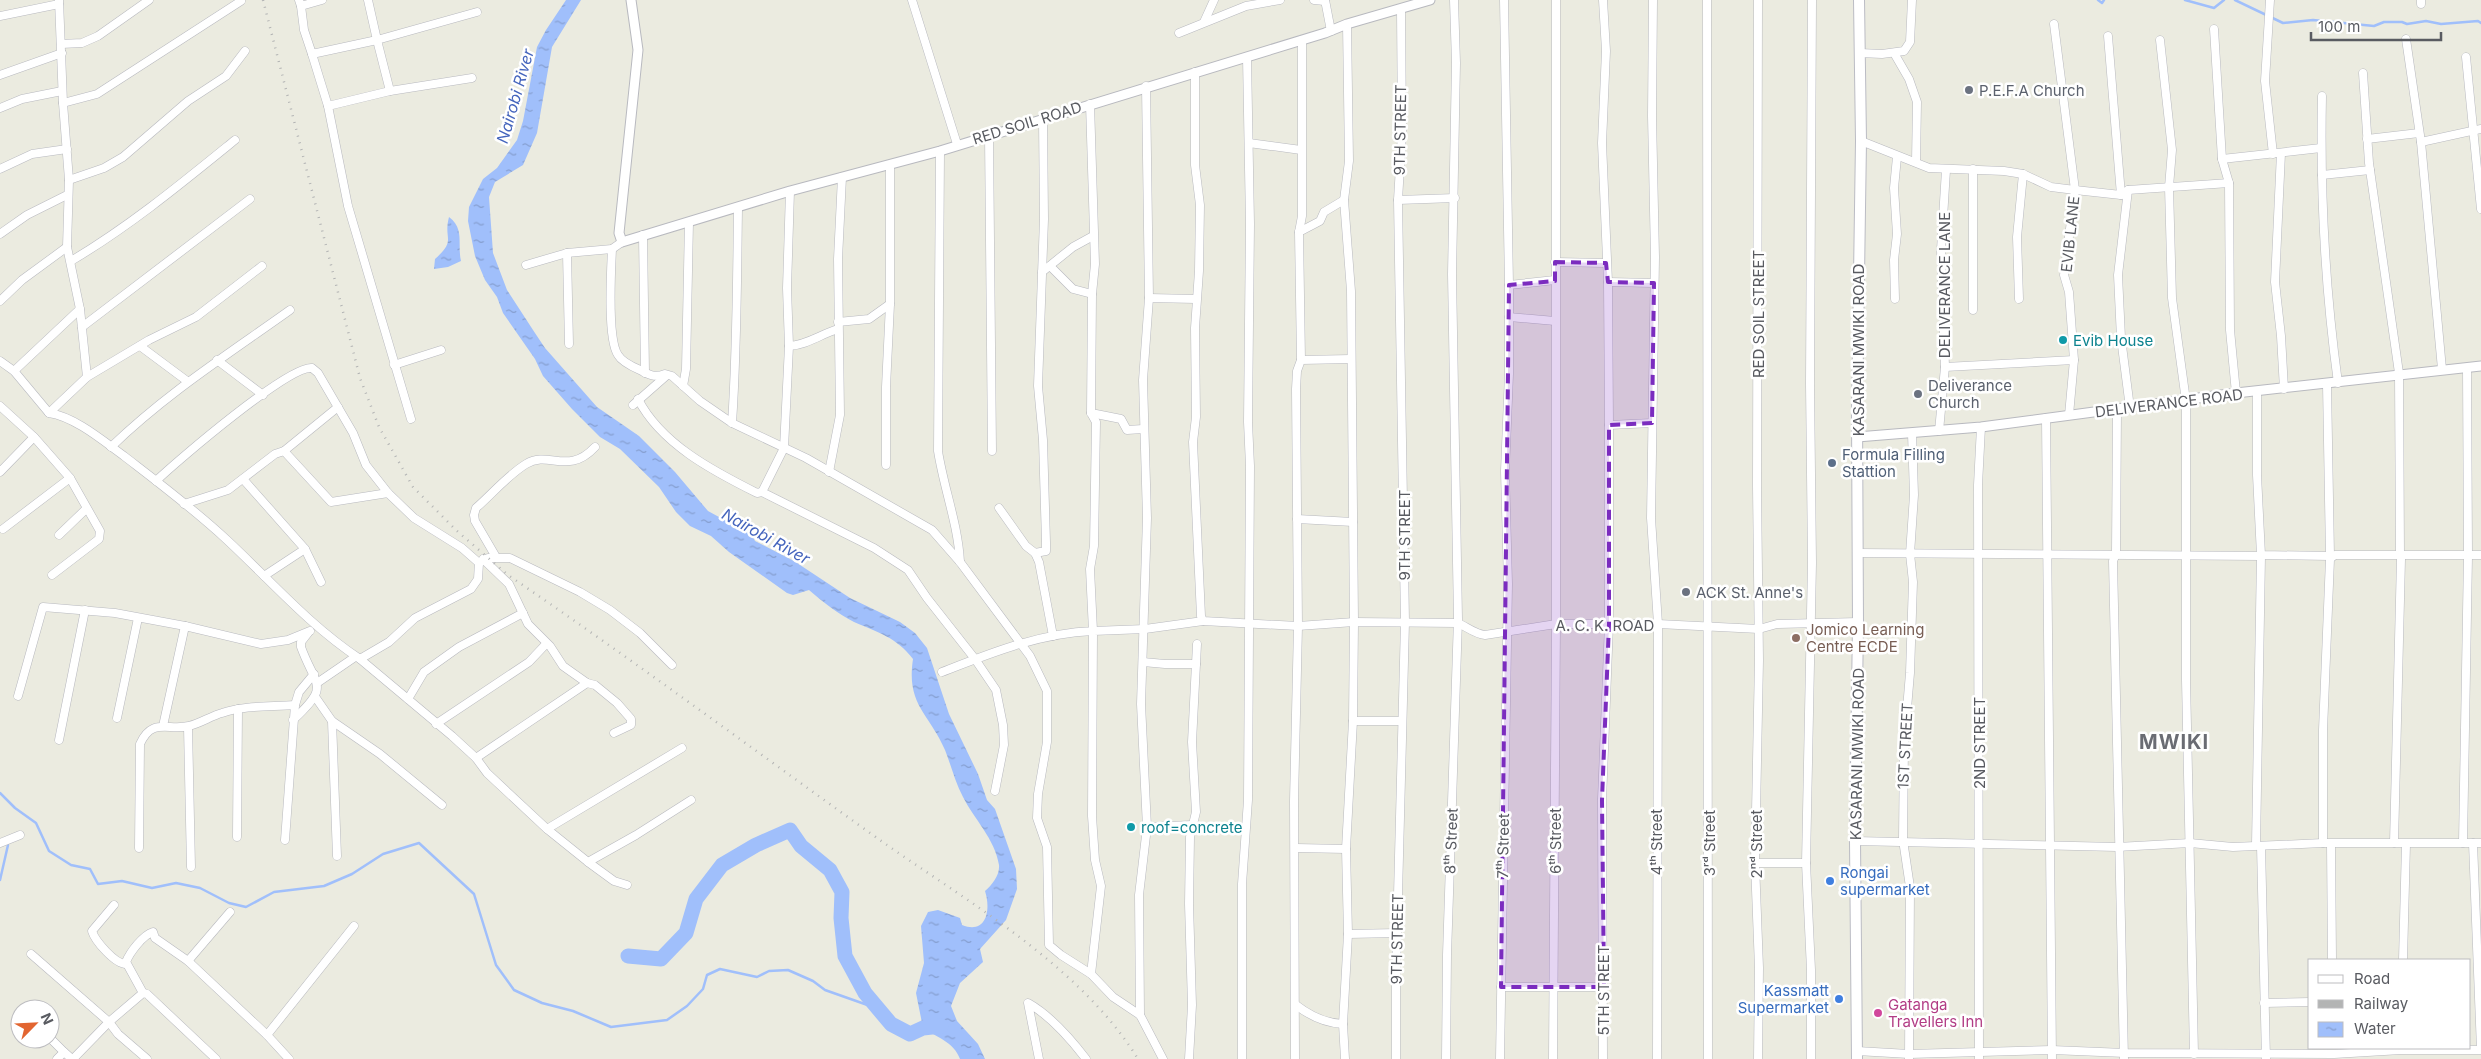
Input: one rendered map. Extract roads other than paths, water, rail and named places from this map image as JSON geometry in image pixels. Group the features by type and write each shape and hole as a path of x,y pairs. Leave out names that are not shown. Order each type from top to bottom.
{"main road":[{"name":"KASARANI MWIKI ROAD","path":"1857,1055 1855,841 1861,141 1859,0"}],"street":[{"path":"61,44 82,43 98,36 149,0"},
{"path":"322,0 300,3 304,30 328,106 348,206 411,419"},
{"path":"368,0 390,91"},
{"path":"526,265 567,253 612,249 622,242 619,233 638,50 631,0"},
{"path":"912,0 957,144"},
{"path":"1204,22 1214,0"},
{"path":"1180,33 1246,6 1280,0"},
{"path":"1314,0 1325,0 1331,31"},
{"name":"RED SOIL ROAD","path":"622,242 790,191 890,166 1430,0"},
{"name":"8ᵗʰ Street","path":"1446,1059 1447,955 1458,624 1452,274 1455,198 1454,0"},
{"name":"7ᵗʰ Street","path":"1500,1059 1505,632 1508,576 1505,471 1509,317 1504,0"},
{"name":"6ᵗʰ Street","path":"1553,1059 1556,624 1556,0"},
{"name":"5TH STREET","path":"1603,0 1606,51 1602,143 1608,282 1609,425 1609,624 1602,800 1603,1059"},
{"name":"4ᵗʰ Street","path":"1653,0 1654,283 1651,518 1658,624 1657,1059"},
{"name":"3ʳᵈ Street","path":"1707,0 1708,1059"},
{"name":"RED SOIL STREET","path":"1758,0 1757,486 1759,629"},
{"path":"1811,1059 1811,970 1806,864 1812,563 1810,384 1812,0"},
{"path":"1860,53 1894,53 1904,51 1910,42 1912,0"},
{"path":"2270,0 2264,81 2277,153 2275,282 2284,389"},
{"path":"63,103 97,94 240,1"},
{"path":"0,16 59,2 62,91 69,180 67,195 68,247 80,309 87,377"},
{"name":"9TH STREET","path":"1396,1059 1397,933 1405,622 1398,200 1402,133 1400,10"},
{"path":"312,54 377,40 477,12"},
{"path":"1345,1059 1343,1024 1348,934 1346,849 1353,721 1354,622 1351,291 1344,200 1349,160 1347,24"},
{"name":"EVIB LANE","path":"2054,24 2075,190 2064,275 2069,292 2074,360 2069,415"},
{"path":"2214,29 2222,159 2229,184 2230,330 2236,393"},
{"path":"2108,36 2120,195"},
{"path":"2406,39 2421,142 2442,369"},
{"path":"1295,1059 1296,848 1294,801 1298,626 1296,389 1297,371 1302,360 1299,232 1302,216 1302,40"},
{"path":"2160,40 2172,150 2169,187 2172,298 2186,401 2186,680 2194,1054"},
{"path":"69,180 104,168 123,157 182,106 226,76 245,51"},
{"path":"0,75 62,53"},
{"path":"1894,53 1909,79 1917,102 1916,162"},
{"path":"1242,1059 1242,884 1248,800 1250,224 1247,56"},
{"path":"2466,57 2481,209"},
{"path":"1195,72 1195,164 1200,205 1193,442 1201,616 1203,621"},
{"path":"2363,73 2370,170 2399,373 2400,555 2394,843"},
{"path":"328,106 390,91 472,78"},
{"path":"1146,86 1149,298 1143,380 1146,518 1145,630 1142,643 1141,704 1147,827 1139,895 1140,1015 1163,1059"},
{"path":"0,108 22,99 62,91"},
{"path":"2322,96 2321,148 2329,320 2338,383"},
{"path":"1090,104 1095,264 1092,294 1091,413 1096,422 1094,546 1090,569 1093,631 1092,816 1095,860 1100,886 1091,974"},
{"path":"999,508 1026,546 1036,552 1046,552 1043,440 1038,386 1042,272 1043,119"},
{"path":"2421,142 2481,129"},
{"path":"2368,139 2419,133"},
{"path":"989,134 992,451"},
{"path":"71,261 109,238 146,212 235,140"},
{"path":"1861,141 1897,157 1929,168 1946,170 1973,169 2023,174 2051,187 2075,190 2120,195 2128,190 2229,184"},
{"path":"1249,144 1301,150"},
{"path":"2222,159 2321,148"},
{"path":"0,170 32,154 67,149"},
{"path":"940,151 938,451 946,493 955,520 960,562"},
{"path":"1894,299 1894,260 1897,234 1894,188 1897,157"},
{"path":"886,465 886,387 890,304 890,166"},
{"path":"1973,169 1973,310"},
{"name":"DELIVERANCE LANE","path":"1939,431 1944,367 1941,260 1946,170"},
{"path":"2322,176 2370,170"},
{"path":"2019,298 2017,236 2023,174"},
{"path":"829,472 840,415 838,326 842,177"},
{"path":"2128,190 2118,276 2121,338 2130,408"},
{"path":"762,492 784,448 789,346 787,288 790,191"},
{"path":"0,234 27,215 67,195"},
{"path":"1398,200 1455,198"},
{"path":"82,327 250,199"},
{"path":"1299,232 1320,221 1324,212 1344,200"},
{"path":"732,423 737,357 735,323 738,208"},
{"path":"683,386 686,369 688,222"},
{"path":"643,235 645,372"},
{"path":"1042,272 1073,246 1093,236"},
{"path":"0,300 22,280 68,247"},
{"path":"612,249 613,344 618,356 630,365 658,377 668,374"},
{"path":"567,253 569,344"},
{"path":"1555,262 1606,263"},
{"path":"49,413 87,377 140,346 196,317 262,266"},
{"path":"1050,266 1073,289 1092,294"},
{"path":"1509,285 1555,280"},
{"path":"1608,282 1654,283"},
{"path":"1149,298 1196,299"},
{"path":"789,346 801,345 813,338 822,337 838,326 869,319 890,304"},
{"path":"14,371 80,309"},
{"path":"111,447 134,424 187,381 290,310"},
{"path":"1509,317 1555,321"},
{"path":"140,346 187,381"},
{"path":"394,365 441,350"},
{"path":"1302,360 1351,359"},
{"path":"217,360 263,395"},
{"path":"1944,367 2074,360"},
{"path":"0,361 14,371 49,413 62,415 111,447 156,480 222,535 308,619 408,698 476,758 487,773 547,830 614,881 627,885"},
{"name":"DELIVERANCE ROAD","path":"1857,437 1981,427 2069,415 2117,411 2236,393 2338,383 2399,373 2481,366"},
{"path":"156,480 235,414 305,368 312,368 318,373 353,433 366,465 388,493 414,518 481,561 510,584 528,624 550,646 563,666 587,683 595,685 617,703 630,719 631,724 614,733"},
{"path":"2463,843 2468,556 2467,368"},
{"path":"668,374 732,423 806,458 890,504 932,530 960,562 1021,643 1035,663 1047,691 1047,742 1038,794 1037,818 1047,846 1049,944 1061,955 1091,974 1113,997 1140,1015"},
{"path":"668,374 635,402 652,422 692,456 724,477 757,493 762,492 874,548 908,570 996,690 1003,725 1004,745 995,791"},
{"path":"2327,384 2332,556 2323,703 2332,959"},
{"path":"2258,392 2257,475 2261,556 2259,845 2266,1056"},
{"path":"0,406 34,438 70,478 86,510 99,528 99,538 52,576"},
{"path":"184,504 228,490 275,454 284,451 338,407"},
{"path":"2117,411 2116,554 2113,561 2117,847 2124,1056"},
{"path":"1091,413 1121,419 1127,430 1143,429"},
{"path":"2046,418 2052,1059"},
{"path":"1609,425 1652,424"},
{"name":"2ND STREET","path":"1979,1056 1978,554 1981,427"},
{"name":"1ST STREET","path":"1909,1056 1910,888 1903,840 1904,744 1910,673 1913,582 1910,554 1914,495 1912,433"},
{"path":"0,472 34,438"},
{"path":"496,557 475,520 476,508 527,463 575,461 586,457 595,447"},
{"path":"284,451 331,502 388,493"},
{"path":"2,529 70,478"},
{"path":"243,479 305,549 321,582"},
{"path":"59,535 86,510"},
{"path":"1297,519 1353,522"},
{"path":"264,576 305,549"},
{"path":"1036,552 1053,636"},
{"path":"1857,553 2261,556 2481,555"},
{"path":"481,561 496,557 507,557 521,562 610,610 640,633 672,665"},
{"path":"317,683 389,642 415,618 471,589 478,578 481,561"},
{"path":"18,696 43,607 84,610 138,618 185,626 261,644 288,640 310,631"},
{"path":"59,740 84,610"},
{"path":"408,698 424,672 459,647 523,613"},
{"path":"117,718 138,618"},
{"path":"308,619 310,631 301,642 301,647 317,683 316,698 332,720 380,754 442,805"},
{"name":"A. C. K. ROAD","path":"942,672 1021,643 1053,636 1093,631 1145,630 1203,621 1298,626 1354,622 1458,624 1478,634 1556,624 1658,624 1707,628 1759,629 1777,624 1810,625 1858,622"},
{"path":"163,726 185,626"},
{"name":"2ⁿᵈ Street","path":"1758,1059 1759,968 1755,863 1759,629"},
{"path":"436,724 529,662 546,644"},
{"path":"1190,1059 1192,1005 1189,904 1192,825 1196,812 1192,742 1197,644"},
{"path":"1143,662 1196,664"},
{"path":"285,840 295,705 299,692 314,674"},
{"path":"476,758 587,683"},
{"path":"293,720 316,698"},
{"path":"139,848 140,744 143,736 150,730 163,726 188,726 223,712 238,709 295,705"},
{"path":"237,837 238,709"},
{"path":"332,720 337,856"},
{"path":"1353,721 1402,721"},
{"path":"188,726 192,867"},
{"path":"547,830 682,748"},
{"path":"588,862 636,836 691,800"},
{"path":"1147,827 1192,825"},
{"path":"0,843 20,836"},
{"path":"1855,841 1903,840 2117,847 2190,843 2233,847 2259,845 2477,843 2481,1050 2401,1049 2334,1054 2266,1056 2194,1054 2124,1056 2052,1050 1979,1056 1857,1055"},
{"path":"2403,959 2406,844"},
{"path":"1296,848 1346,849"},
{"path":"1755,863 1806,864"},
{"path":"114,905 92,931 112,958 122,964 126,964"},
{"path":"188,961 230,912"},
{"path":"267,1035 354,926"},
{"path":"216,1059 147,994 143,993 126,964 128,956 148,934 154,932 155,938 188,961 267,1035 289,1059"},
{"path":"1348,934 1397,933"},
{"path":"31,954 109,1022 118,1034 147,1059"},
{"path":"1502,988 1604,987"},
{"path":"60,1048 73,1059 109,1022 143,993"},
{"path":"2264,1003 2308,1002"},
{"path":"1038,1059 1028,1003 1040,1010 1074,1043 1086,1059"},
{"path":"1296,1005 1305,1012 1329,1023 1343,1024"},
{"path":"2401,1049 2405,1059"},
{"path":"57,1059 64,1052"}],"water":[{"path":"566,0 581,0 552,47 537,133 523,165 495,182 489,197 493,253 507,290 545,348 597,407 639,436 675,472 708,511 752,535 755,541 794,561 850,598 900,622 915,633 927,648 949,714 978,774 987,800 995,809 1016,869 1017,889 1006,920 980,949 983,962 960,983 951,1006 957,1021 978,1044 985,1059 960,1059 954,1048 923,1028 916,993 924,963 921,926 928,912 938,910 960,918 962,925 970,927 982,923 987,912 985,891 995,880 999,865 989,838 963,797 939,737 920,708 913,687 913,659 900,645 848,619 809,590 793,595 787,593 729,552 711,536 690,526 676,512 659,487 620,449 600,437 543,376 535,359 503,313 497,297 485,280 475,256 468,221 469,207 483,179 497,168 517,140 523,121 537,47"},
{"path":"449,217 459,232 461,261 448,267 434,269 435,259 448,243"}],"waterway":[{"path":"2098,0 2102,3 2104,0"},
{"path":"2185,0 2214,8 2224,0"},
{"path":"2235,0 2283,23 2313,20 2374,26 2384,22 2402,22 2407,24 2426,21 2441,24 2478,21 2481,23"},
{"path":"0,793 15,808 36,823 49,851 71,865 90,869 98,884 122,881 152,888 176,883 200,888 229,903 246,907 274,892 324,886 352,874 383,854 419,843 474,894 496,965 514,990 542,1003 573,1011 611,1027 667,1020 687,1006 703,989 707,975 720,969 757,977 769,971 788,970 813,981 825,990 876,1008"},
{"path":"628,956 661,959 686,933 696,899 722,865 756,845 790,830 801,846 830,870 842,892 841,918 845,956 865,993 891,1024 910,1034 923,1028 941,1026"},
{"path":"0,880 8,845"}],"railway":[{"path":"263,0 360,378 379,427 413,487 457,531 508,575 1019,937 1053,964 1085,994 1114,1025 1138,1059"}],"place":[{"name":"P.E.F.A Church","path":"1969,90"},
{"name":"Evib House","path":"2063,340"},
{"name":"Deliverance Church","path":"1918,394"},
{"name":"Formula Filling Stattion","path":"1832,463"},
{"name":"ACK St. Anne's","path":"1686,592"},
{"name":"Jomico Learning Centre ECDE","path":"1796,638"},
{"name":"roof=concrete","path":"1131,827"},
{"name":"Rongai supermarket","path":"1830,881"},
{"name":"Kassmatt Supermarket","path":"1839,999"},
{"name":"Gatanga Travellers Inn","path":"1878,1013"}],"district":[{"name":"MWIKI","path":"2174,742"}],"water label":[{"name":"Nairobi River","path":"515,96"},
{"name":"Nairobi River","path":"766,536"}]}
